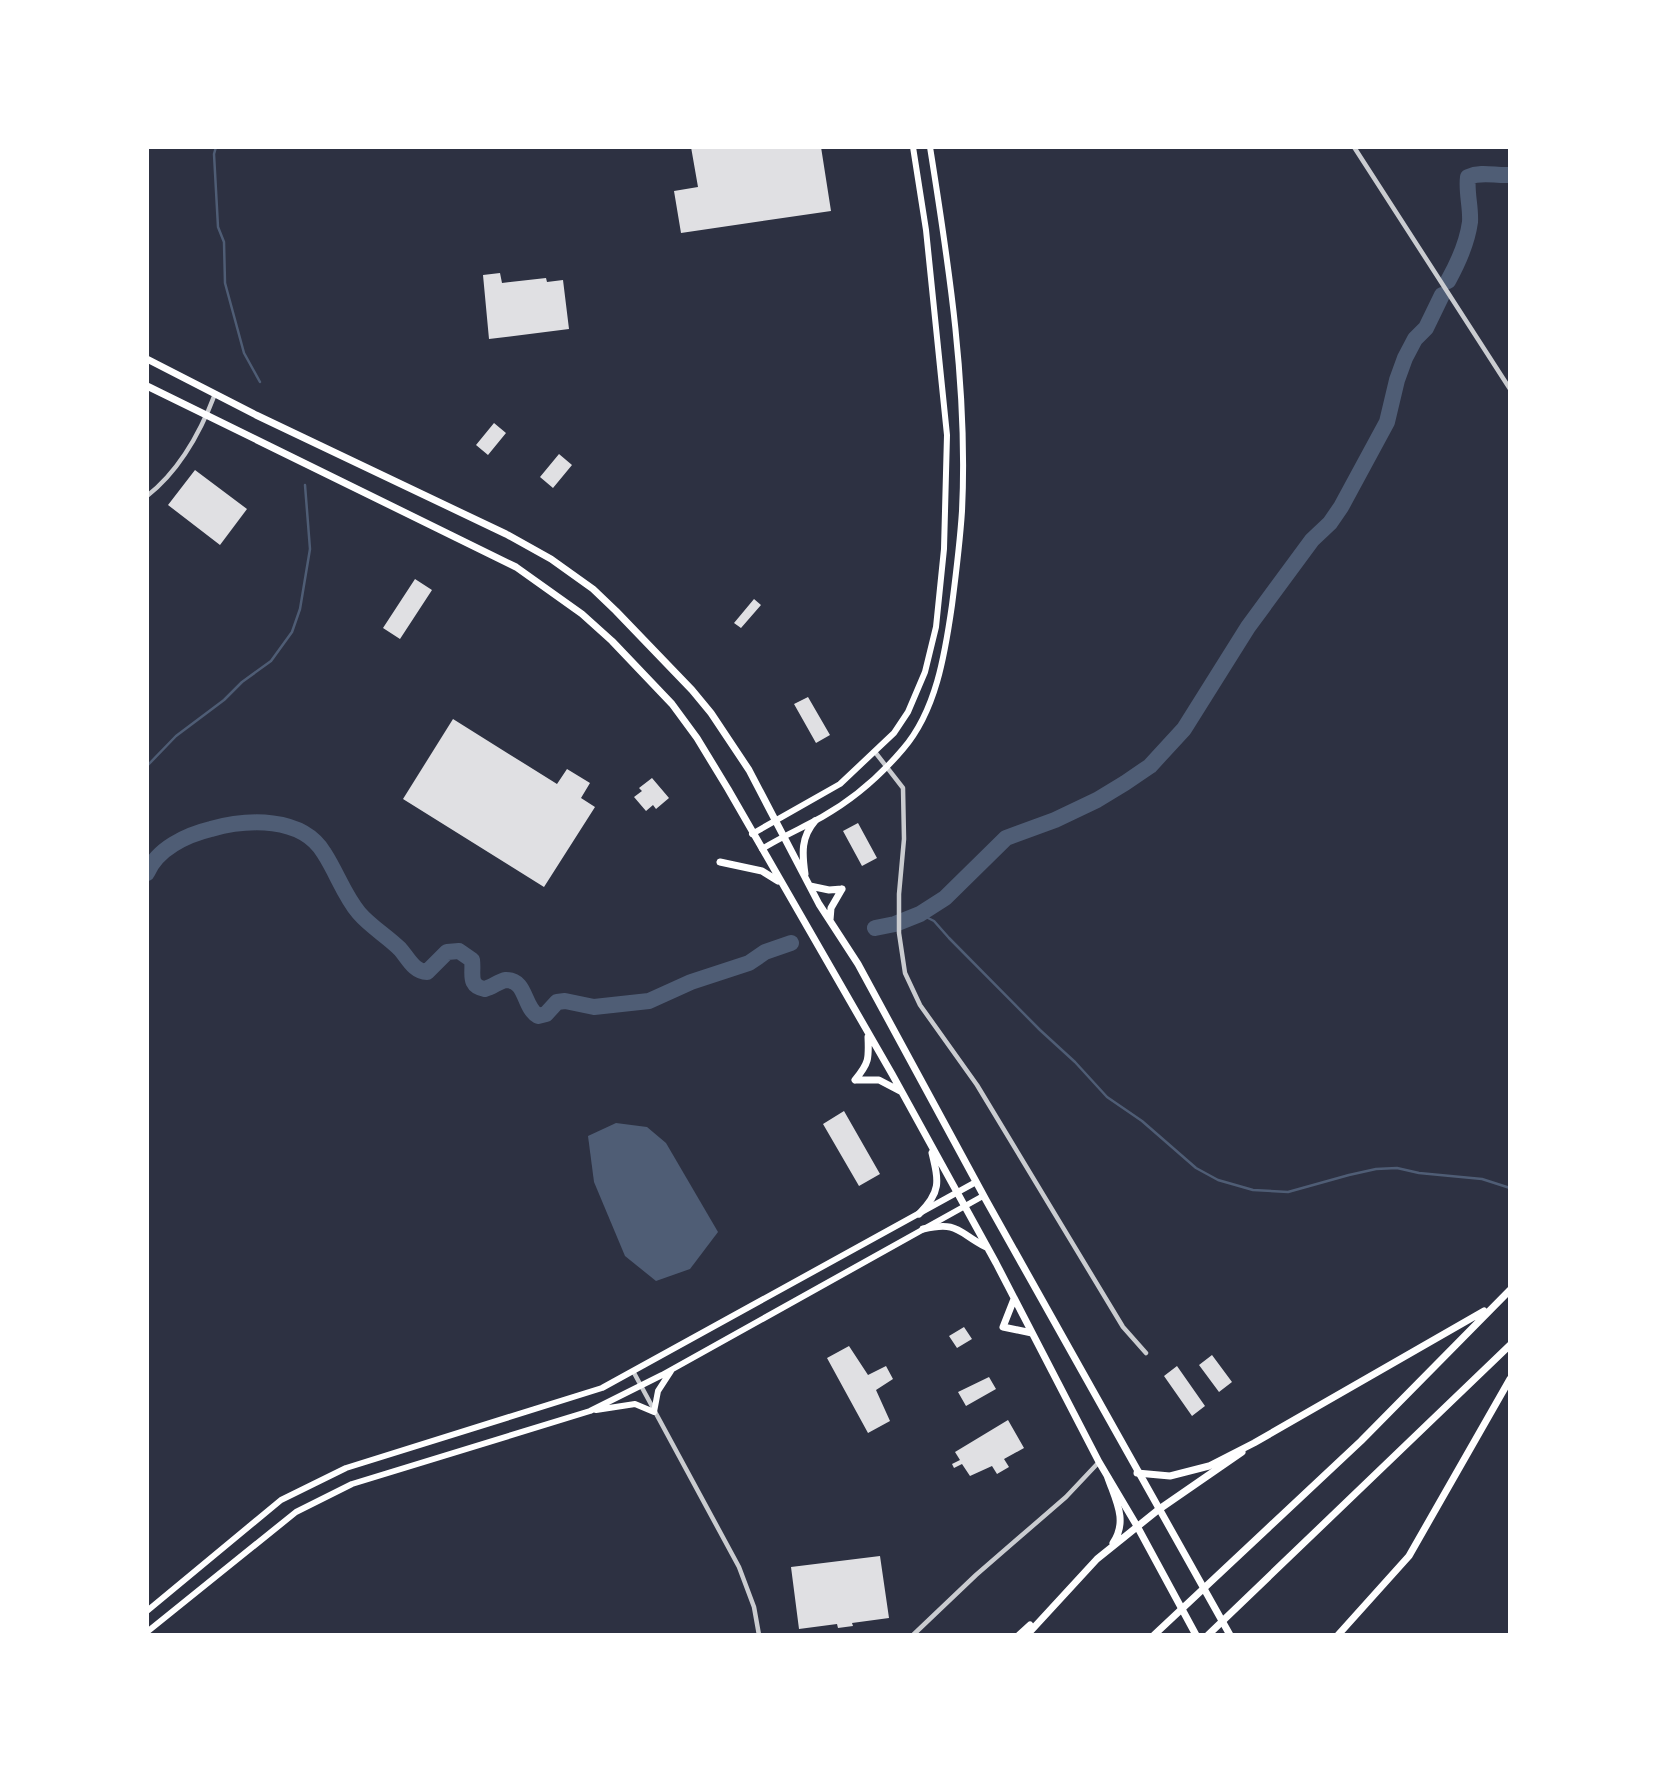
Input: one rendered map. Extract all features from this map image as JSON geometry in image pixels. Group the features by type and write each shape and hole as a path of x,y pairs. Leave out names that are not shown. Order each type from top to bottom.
{"highway":[{"path":"147,359 529,546 593,589 641,635 711,713 750,770 805,878 880,1004 983,1196 1230,1635"},
{"path":"147,386 516,567 572,606 612,641 672,704 697,738 868,1032 988,1248 1099,1462 1196,1635"},
{"path":"805,878 802,850 809,828 815,821"},
{"path":"720,862 762,871 782,883"},
{"path":"810,886 832,891 842,889 831,908 830,920"},
{"path":"868,1032 867,1066 855,1080 879,1080 901,1091"},
{"path":"919,1213 937,1190 938,1177 929,1143"},
{"path":"923,1229 944,1224 960,1230 988,1248"},
{"path":"1154,1635 1361,1441 1510,1290"},
{"path":"1014,1298 1003,1327 1032,1333"},
{"path":"1137,1473 1170,1476 1209,1466 1494,1306"},
{"path":"1208,1635 1510,1345"},
{"path":"1338,1635 1409,1556 1510,1379"},
{"path":"1019,1635 1137,1526 1254,1443"},
{"path":"1108,1478 1122,1518 1118,1535 1108,1550"},
{"path":"1027,1635 1052,1606"}],"main road":[{"path":"752,834 840,784 894,733 908,712 925,672 936,627 944,549 947,435 926,230 913,147"},
{"path":"762,849 850,799 904,748 919,727 935,687 947,642 962,510 962,442 959,369 930,147"},
{"path":"147,1611 281,1500 346,1468 602,1388 976,1182"},
{"path":"590,1411 671,1370 983,1196"},
{"path":"147,1632 296,1512 352,1484 590,1411 635,1405 654,1412 658,1391 671,1370"}],"street":[{"path":"1354,147 1510,389"},
{"path":"147,496 159,486 180,459 207,416 215,394"},
{"path":"875,752 902,788 904,839 899,933 905,973 920,1005 977,1085 1123,1327 1146,1353"},
{"path":"633,1371 739,1567 754,1608 759,1635"},
{"path":"913,1635 961,1588 1066,1497 1099,1462"}],"water":[{"path":"616,1123 647,1127 666,1143 718,1232 690,1269 656,1281 625,1256 594,1182 588,1136"}],"building":[{"path":"691,147 821,147 831,211 681,233 674,191 698,187"},
{"path":"500,273 502,283 546,278 547,282 563,280 569,329 489,339 483,275"},
{"path":"494,423 506,433 488,455 476,445"},
{"path":"559,454 572,465 553,488 540,477"},
{"path":"195,470 247,509 220,545 168,505"},
{"path":"415,579 432,590 400,639 383,628"},
{"path":"754,599 761,605 741,628 734,623"},
{"path":"808,697 830,735 816,743 794,704"},
{"path":"453,719 557,784 567,769 590,783 581,798 595,807 544,887 403,799"},
{"path":"652,778 669,798 656,809 653,805 646,811 634,797 642,791 639,788"},
{"path":"858,823 877,858 862,866 843,831"},
{"path":"844,1111 880,1174 859,1186 823,1124"},
{"path":"964,1327 972,1339 957,1348 949,1336"},
{"path":"849,1346 868,1375 886,1366 893,1379 876,1390 890,1421 868,1433 827,1358"},
{"path":"1212,1355 1232,1382 1219,1392 1199,1365"},
{"path":"1177,1366 1205,1406 1192,1416 1164,1376"},
{"path":"989,1377 996,1389 966,1406 958,1392"},
{"path":"1008,1420 1024,1448 1004,1459 1009,1467 997,1474 992,1466 970,1476 962,1464 954,1468 952,1464 960,1460 955,1452"},
{"path":"880,1556 889,1618 852,1623 853,1626 838,1628 837,1624 799,1629 791,1567"}],"waterway":[{"path":"216,147 214,154 218,227 224,242 225,283 244,353 260,382"},
{"path":"1448,281 1462,253 1469,230 1468,177 1483,174 1510,175"},
{"path":"875,928 895,924 920,914 945,898 1006,838 1055,820 1125,783 1150,766 1184,729 1248,627 1312,540 1330,523 1341,507 1387,422 1405,358 1415,339 1426,328 1442,295"},
{"path":"147,766 176,736 271,661 292,632 300,609 310,549 305,485"},
{"path":"147,873 165,850 182,839 201,832 257,822 273,823 302,832 324,853 359,913 400,949 415,967 427,972 447,952 459,951 472,960 472,978 476,985 485,989 506,980 513,981 518,984 533,1012 538,1016 546,1014 557,1002 594,1007 649,1001 691,982 749,963 765,952 791,943"},
{"path":"920,914 934,921 1107,1097 1142,1121 1196,1168 1218,1180 1253,1190 1288,1192 1376,1169 1397,1168 1419,1173 1482,1179 1510,1188"}]}
